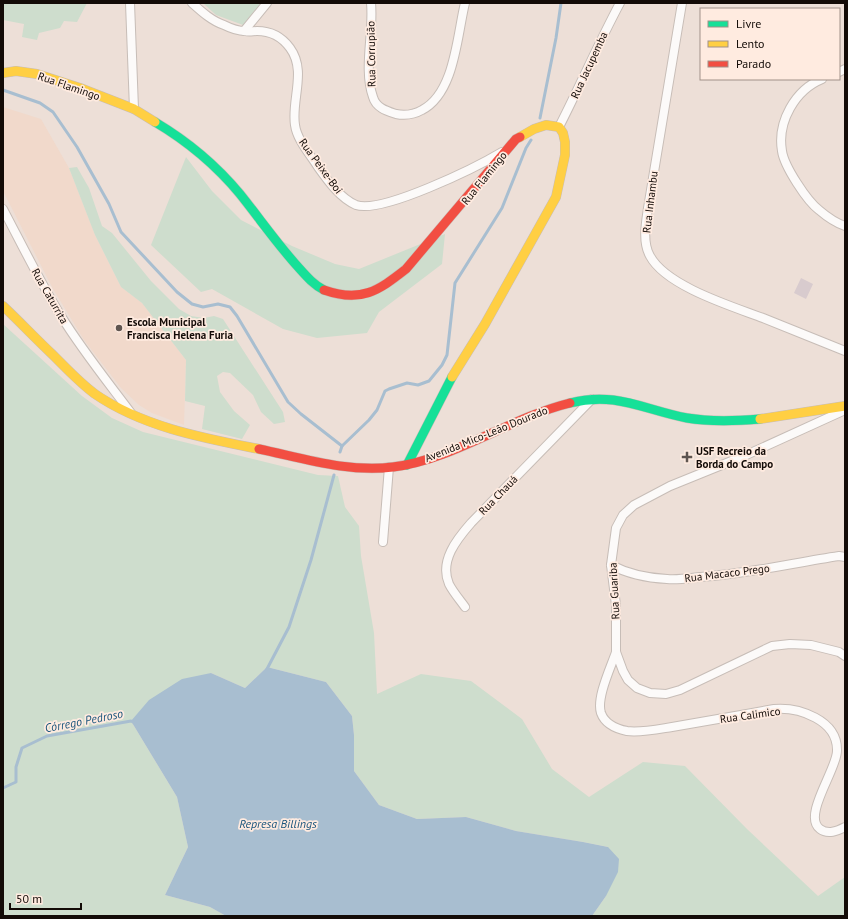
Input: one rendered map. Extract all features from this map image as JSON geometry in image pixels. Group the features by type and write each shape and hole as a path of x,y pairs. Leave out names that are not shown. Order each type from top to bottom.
{"street":[{"path":"130,3 134,109"},
{"name":"Rua Peixe-Boi","path":"192,3 209,17 223,25 244,31 275,34 290,48 298,64 294,114 298,135 320,170 345,198 356,205 366,207 385,203 428,188 467,171 506,150"},
{"path":"244,31 268,3"},
{"name":"Rua Corrupião","path":"371,3 369,46 370,84 373,98 377,105 385,110 405,116 428,107 440,93 447,79 453,60 465,3"},
{"name":"Rua Jacupemba","path":"559,127 577,91 596,47 620,3"},
{"name":"Rua Inhambu","path":"682,3 645,228 646,245 649,254 656,265 669,276 701,294 845,351"},
{"name":"Rua Flamingo","path":"3,73 16,71 37,74 80,88 134,109 170,131 214,165 240,194 288,256 312,281 323,290 338,295 353,296 369,293 387,284 406,269 480,184 516,139 534,129 546,125 559,127"},
{"path":"820,80 800,94 789,109 783,126 781,139 782,153 789,169 804,193 818,210 845,226"},
{"path":"407,465 446,387 485,324 556,197 565,155 565,142 563,133 559,127"},
{"name":"Rua Caturrita","path":"3,209 39,278 62,317 105,379 131,413"},
{"name":"Avenida Mico-Leão Dourado","path":"3,306 90,390 131,413 171,429 237,445 339,466 369,469 407,465 451,450 538,413 558,406 592,399 608,398 687,418 712,421 787,416 845,406"},
{"path":"102,398 106,389 105,379"},
{"name":"Rua Chauá","path":"465,607 449,584 447,571 449,554 457,539 592,399"},
{"name":"Rua Guariba","path":"845,410 744,456 670,486 634,505 623,515 616,528 611,565 616,605 616,652 628,680 637,688 650,693 666,694 680,690 772,646 790,644 811,645 839,652 845,656"},
{"path":"383,542 389,467"},
{"name":"Rua Macaco Prego","path":"611,565 623,571 668,580 756,571 800,562 839,556 845,557"},
{"name":"Rua Calimico","path":"616,652 603,688 600,707 601,714 608,723 616,728 629,731 656,730 775,709 800,711 817,718 830,729 836,741 838,751 835,762 817,804 814,814 814,822 818,828 825,832 833,832 845,827"}],"shaded area":[{"path":"3,107 41,119 69,168 95,235 121,287 142,303 186,360 184,425 152,413 139,405 121,388 84,340 53,289 3,191"}],"green space":[{"path":"3,3 87,3 77,22 64,21 60,28 39,33 37,40 22,37 24,24 3,20"},
{"path":"203,3 261,3 243,25 216,15"},
{"path":"186,157 212,191 241,220 292,246 335,264 359,269 445,234 442,264 379,312 367,333 317,338 283,329 212,289 201,292 151,245"},
{"path":"77,167 89,188 102,226 112,233 151,281 179,309 191,316 204,318 214,316 223,319 283,412 285,422 274,424 261,412 253,395 230,373 223,372 217,376 220,392 234,411 250,425 242,439 202,429 205,406 185,401 186,360 142,303 121,287 95,235 69,168"},
{"path":"3,324 82,396 112,418 143,432 318,475 338,476 345,507 359,526 361,556 374,633 377,694 421,674 471,681 522,719 552,769 589,797 643,762 685,766 747,829 818,896 845,877 845,916 592,916 606,896 608,847 516,831 466,817 417,819 379,805 354,771 354,735 352,716 326,682 267,667 245,688 211,673 131,721 177,797 188,847 165,895 210,907 226,916 3,916"}],"water":[{"name":"Represa Billings","path":"267,667 326,682 352,716 354,735 354,771 379,805 417,819 466,817 516,831 608,847 619,859 618,872 606,896 592,916 226,916 210,907 165,895 188,847 177,797 131,721 149,700 182,679 211,673 245,688"}],"building":[{"path":"801,278 813,284 806,299 794,293"}],"waterway":[{"path":"540,118 556,38 561,3"},
{"path":"3,90 40,103 53,112 77,147 109,204 121,232 177,292 192,304 203,307 218,304 230,307 237,316 288,402 342,446"},
{"path":"340,452 342,446 369,420 377,410 385,391 407,383 418,385 429,381 442,365 447,355 455,283 502,208 526,148 531,140"},
{"path":"267,669 289,627 311,560 334,475"},
{"name":"Córrego Pedroso","path":"3,788 16,782 16,767 22,748 47,736 131,721 135,723"}],"traffic: fast":[{"path":"155,122 190,145 211,163 231,183 291,259 317,286 324,290"},
{"path":"407,465 452,377"},
{"path":"570,403 586,400 616,400 687,418 724,421 760,419"}],"traffic: slow":[{"path":"3,73 16,71 37,74 80,88 134,109 155,122"},
{"path":"452,377 485,324 556,197 565,155 563,133 559,127 546,125 534,129 520,137"},
{"path":"3,306 79,381 95,394 114,405 133,415 174,430 259,449"},
{"path":"760,419 845,406"}],"traffic: jam":[{"path":"324,290 337,294 348,295 368,293 378,289 406,269 516,139 520,137"},
{"path":"259,449 326,464 360,468 393,467 416,463 438,456 525,418 570,403"}],"place":[{"name":"Escola Municipal Francisca Helena Furia","path":"119,328"},
{"name":"USF Recreio da Borda do Campo","path":"687,457"}]}
